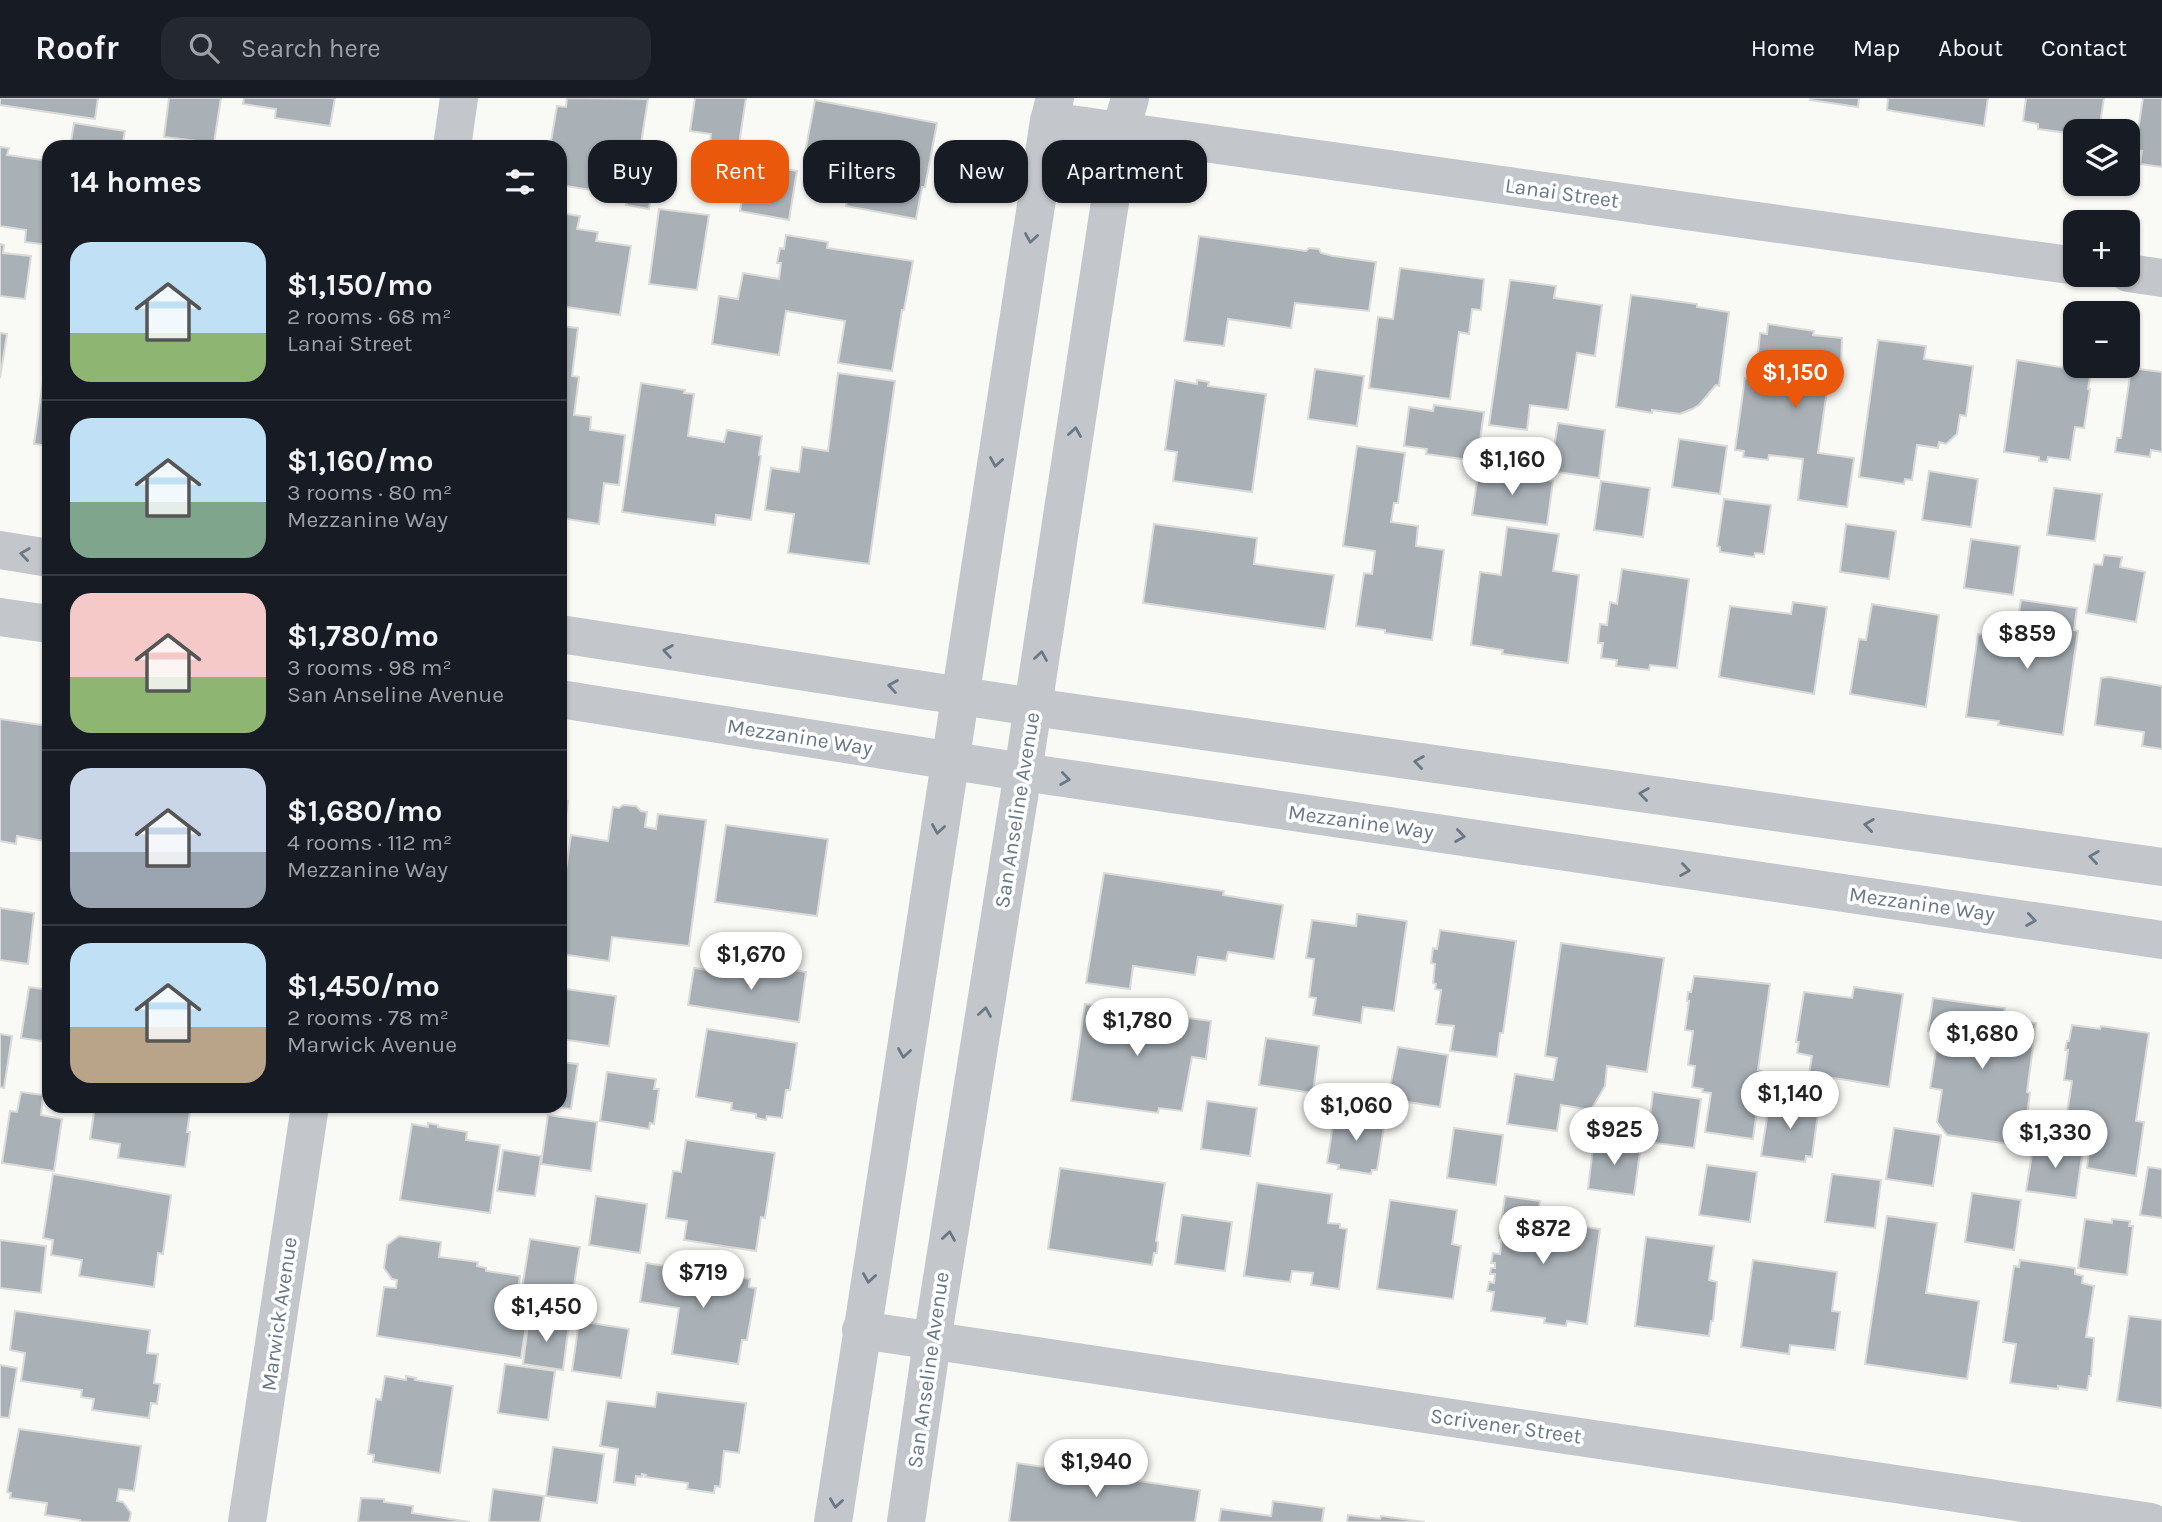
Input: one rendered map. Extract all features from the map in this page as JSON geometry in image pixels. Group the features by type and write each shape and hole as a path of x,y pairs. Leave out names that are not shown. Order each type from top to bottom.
{"street":[{"path":"453,140 459,98"},
{"path":"833,1522 1052,109"},
{"name":"Lanai Street","path":"1052,109 1125,114 2063,264"},
{"name":"San Anseline Avenue","path":"906,1522 932,1341 1125,114"},
{"path":"2140,275 2162,278"},
{"path":"0,550 42,557"},
{"path":"0,617 42,623"},
{"path":"567,635 1033,707 2162,867"},
{"name":"Mezzanine Way","path":"567,700 949,761 2162,940"},
{"name":"Marwick Avenue","path":"247,1522 309,1113"},
{"name":"Scrivener Street","path":"861,1330 2151,1522"}],"building":[{"path":"0,98 98,98 95,119 0,105"},
{"path":"169,98 221,98 214,140 164,137"},
{"path":"244,98 335,98 330,126 275,118 276,109 243,104"},
{"path":"567,98 648,99 642,140 588,140 588,190 567,186 567,140 551,140 557,106 566,107"},
{"path":"695,98 746,98 740,140 710,140 711,134 690,131"},
{"path":"1859,98 1858,107 1810,100"},
{"path":"1888,98 1988,98 1984,126 1887,110"},
{"path":"2026,98 2104,98 2101,119 2063,119 2063,132 2038,129 2038,124 2023,121"},
{"path":"2143,98 2162,98 2162,167 2140,164 2140,119"},
{"path":"815,100 937,123 925,187 922,187 920,198 920,140 807,140"},
{"path":"74,123 125,131 123,140 71,140"},
{"path":"0,147 9,148 7,155 42,160 42,244 25,242 26,230 0,226"},
{"path":"789,170 797,171 789,220 740,211 741,203 789,203"},
{"path":"626,203 650,203 649,209"},
{"path":"846,203 919,203 916,219 846,206"},
{"path":"659,209 709,215 697,290 649,284"},
{"path":"567,214 580,216 577,229 598,232 596,241 631,246 620,315 567,307"},
{"path":"786,235 828,242 827,248 913,261 892,371 838,363 845,321 786,311 779,355 712,344 719,296 738,299 743,273 779,279 781,263 777,263 780,248 784,249"},
{"path":"1199,236 1306,251 1309,248 1319,249 1321,253 1333,256 1376,262 1369,311 1295,303 1291,328 1228,319 1224,346 1184,341"},
{"path":"0,244 4,245 3,253 31,256 25,299 0,296"},
{"path":"1400,268 1484,279 1481,310 1472,309 1469,334 1459,332 1450,399 1369,388 1378,317 1393,319"},
{"path":"1510,280 1556,286 1554,298 1602,305 1595,356 1577,353 1568,410 1530,405 1527,430 1489,425"},
{"path":"1631,295 1697,304 1697,307 1729,312 1719,386 1716,385 1699,405 1680,414 1616,407"},
{"path":"1768,324 1814,331 1813,335 1842,338 1841,365 1839,364 1835,391 1827,390 1818,453 1854,458 1847,507 1798,500 1803,459 1769,455 1768,460 1743,457 1744,451 1735,450 1745,378 1760,380 1763,354 1758,353 1760,333 1767,334"},
{"path":"567,327 578,328 572,376 579,377 574,415 591,417 590,430 625,435 619,485 604,483 599,524 567,519"},
{"path":"0,333 7,334 0,378"},
{"path":"1878,340 1926,346 1924,359 1973,366 1966,416 1960,415 1957,434 1946,444 1939,442 1938,448 1917,445 1912,480 1905,479 1904,484 1859,477"},
{"path":"2017,360 2063,367 2063,378 2090,378 2084,428 2075,427 2070,460 2048,457 2047,462 2039,461 2039,457 2004,452"},
{"path":"1315,369 1364,376 1357,426 1308,419"},
{"path":"2140,369 2162,372 2162,452 2151,450 2150,457 2115,452 2117,438 2121,438 2130,378 2140,378"},
{"path":"838,373 895,381 869,564 788,553 794,514 765,510 771,468 799,472 802,447 828,451"},
{"path":"1175,380 1197,384 1197,380 1209,382 1208,386 1266,394 1252,492 1173,481 1177,452 1165,450"},
{"path":"641,383 694,394 688,436 724,442 727,430 762,436 751,520 716,515 715,525 622,512"},
{"path":"42,388 42,445 34,444"},
{"path":"1434,405 1484,412 1477,461 1426,454 1427,449 1404,446 1409,407 1433,411"},
{"path":"1558,423 1605,430 1599,478 1550,471"},
{"path":"1679,439 1727,446 1720,494 1672,487"},
{"path":"1357,446 1405,453 1398,503 1394,503 1391,522 1418,526 1416,546 1444,550 1432,640 1356,626 1364,573 1372,574 1375,551 1343,546"},
{"path":"1479,468 1527,474 1527,477 1553,481 1547,525 1472,515"},
{"path":"1929,471 1978,479 1971,527 1922,520"},
{"path":"1601,481 1650,488 1643,537 1594,530"},
{"path":"2054,488 2102,494 2095,541 2047,535"},
{"path":"1724,499 1771,505 1764,554 1755,553 1754,557 1720,552 1720,547 1717,546"},
{"path":"1154,524 1257,538 1254,564 1334,575 1325,629 1143,603"},
{"path":"1846,524 1896,531 1889,579 1840,572"},
{"path":"1507,527 1559,534 1553,571 1579,575 1568,663 1502,654 1503,650 1471,645 1480,572 1501,575"},
{"path":"1971,539 2020,546 2013,595 1964,588"},
{"path":"2104,555 2122,557 2120,567 2145,572 2136,622 2086,613 2094,564 2102,565"},
{"path":"1622,569 1689,579 1677,668 1650,665 1649,670 1616,666 1617,660 1601,658 1603,643 1598,643 1600,624 1607,625 1610,602 1617,604"},
{"path":"2021,600 2077,608 2074,630 2078,631 2063,735 1966,717 1978,634 1987,635 1988,632 2015,638"},
{"path":"1793,602 1827,607 1814,694 1719,677 1730,606 1791,614"},
{"path":"1872,604 1939,615 1926,707 1850,694 1859,639 1866,640"},
{"path":"2101,678 2162,686 2162,749 2142,746 2144,732 2095,725"},
{"path":"0,719 42,725 42,841 17,836 16,844 0,841"},
{"path":"623,805 636,806 647,812 645,827 656,829 658,814 706,820 689,946 612,937 609,961 567,955 567,863 571,835 608,841 613,807 619,808"},
{"path":"726,825 828,839 817,916 715,902"},
{"path":"1104,873 1224,891 1223,895 1283,905 1274,959 1228,952 1226,961 1198,957 1195,975 1133,966 1130,989 1086,983"},
{"path":"0,908 34,913 28,964 0,960"},
{"path":"1357,914 1407,921 1394,1011 1363,1007 1361,1023 1313,1015 1316,998 1309,997 1314,959 1306,958 1312,920 1356,926"},
{"path":"1440,930 1516,941 1497,1057 1450,1051 1454,1026 1436,1024 1441,990 1435,989 1435,964 1431,963 1433,948 1437,949"},
{"path":"1561,943 1664,958 1647,1072 1607,1066 1605,1086 1591,1110 1561,1105 1557,1131 1507,1124 1515,1074 1553,1080 1557,1058 1545,1056"},
{"path":"760,965 806,972 799,1022 688,1005 694,968 757,978"},
{"path":"1694,976 1770,984 1758,1070 1762,1071 1753,1139 1705,1132 1711,1093 1692,1087 1695,1066 1688,1065 1693,1031 1685,1030 1688,992 1691,992"},
{"path":"29,987 42,989 42,1041 21,1038"},
{"path":"1854,987 1903,994 1889,1087 1809,1074 1812,1056 1797,1053 1799,1042 1796,1042 1804,992 1852,998"},
{"path":"567,989 616,996 609,1046 567,1040"},
{"path":"1933,998 2005,1008 2003,1018 2036,1023 2023,1146 1947,1135 1937,1122 1942,1090 1930,1088 1939,1032 1928,1031"},
{"path":"1085,1004 1211,1021 1206,1059 1192,1057 1182,1111 1159,1108 1158,1113 1071,1101"},
{"path":"2072,1025 2149,1033 2136,1121 2144,1122 2136,1176 2087,1168 2092,1130 2065,1126 2072,1081 2064,1080 2068,1050 2065,1050"},
{"path":"707,1029 797,1043 790,1090 786,1090 782,1118 756,1118 756,1114 731,1110 732,1103 696,1097"},
{"path":"0,1034 12,1036 4,1088 0,1087"},
{"path":"1266,1038 1319,1046 1313,1093 1259,1085"},
{"path":"1398,1047 1448,1055 1440,1107 1407,1102 1406,1112 1386,1108"},
{"path":"567,1063 578,1064 571,1109 567,1108"},
{"path":"607,1072 656,1079 654,1089 659,1089 654,1124 650,1123 649,1129 600,1121"},
{"path":"21,1092 42,1095 41,1115 62,1119 54,1171 2,1163 10,1111 17,1112"},
{"path":"1653,1092 1701,1099 1694,1148 1647,1142"},
{"path":"1770,1099 1819,1106 1812,1157 1806,1156 1805,1162 1761,1156"},
{"path":"1207,1101 1257,1108 1250,1156 1201,1149"},
{"path":"1335,1112 1385,1120 1377,1170 1372,1170 1371,1174 1338,1169 1339,1165 1327,1163"},
{"path":"94,1113 190,1113 185,1167 118,1158 120,1144 90,1139"},
{"path":"548,1115 597,1122 591,1171 541,1164"},
{"path":"428,1123 467,1132 466,1140 500,1145 490,1213 400,1200 412,1124 428,1127"},
{"path":"1454,1128 1503,1135 1496,1185 1447,1178"},
{"path":"1894,1128 1941,1135 1933,1186 1886,1179"},
{"path":"1594,1139 1641,1145 1634,1195 1588,1189"},
{"path":"686,1140 775,1153 765,1218 761,1217 756,1251 684,1240 687,1221 666,1218 673,1171 681,1172"},
{"path":"2034,1142 2083,1149 2076,1198 2026,1191"},
{"path":"503,1150 541,1156 535,1196 497,1191"},
{"path":"1707,1165 1757,1172 1750,1222 1699,1215"},
{"path":"2148,1167 2162,1169 2162,1218 2140,1215"},
{"path":"1060,1168 1165,1183 1156,1241 1157,1253 1154,1253 1152,1265 1048,1249"},
{"path":"53,1174 171,1195 163,1254 158,1253 154,1287 79,1276 82,1260 51,1255 53,1240 43,1238"},
{"path":"1832,1174 1881,1180 1875,1228 1825,1222"},
{"path":"1257,1183 1332,1194 1328,1223 1340,1224 1340,1228 1347,1229 1339,1289 1311,1285 1313,1273 1292,1271 1290,1282 1244,1276"},
{"path":"1972,1193 2021,1200 2014,1250 1965,1242"},
{"path":"596,1196 647,1204 640,1253 589,1245"},
{"path":"1505,1196 1540,1201 1537,1220 1600,1229 1587,1324 1567,1321 1566,1326 1544,1323 1545,1318 1491,1311 1494,1292 1487,1291 1489,1282 1494,1283 1495,1274 1490,1274 1491,1268 1495,1268 1495,1263 1491,1263 1493,1253 1500,1254 1502,1238 1499,1238"},
{"path":"1390,1200 1457,1210 1452,1244 1461,1246 1453,1299 1377,1289"},
{"path":"1182,1215 1232,1222 1225,1271 1175,1264"},
{"path":"1887,1216 1937,1223 1926,1293 1979,1301 1967,1379 1865,1364"},
{"path":"2085,1219 2112,1223 2112,1219 2130,1221 2129,1226 2133,1226 2127,1275 2078,1268"},
{"path":"399,1236 441,1242 439,1257 478,1262 477,1266 486,1268 486,1271 520,1276 514,1311 528,1313 521,1358 377,1336 384,1287 396,1288 397,1280 392,1279 384,1268 387,1245"},
{"path":"1646,1237 1714,1246 1709,1280 1717,1282 1709,1336 1635,1326"},
{"path":"530,1239 580,1247 572,1297 522,1289"},
{"path":"0,1240 46,1246 41,1293 0,1288"},
{"path":"1753,1260 1837,1272 1832,1311 1840,1312 1835,1350 1790,1345 1789,1354 1741,1347"},
{"path":"2020,1260 2075,1268 2075,1274 2083,1276 2082,1283 2094,1286 2086,1337 2094,1338 2087,1390 2010,1383 2016,1344 2003,1342 2014,1266 2019,1267"},
{"path":"646,1263 750,1279 749,1287 756,1288 747,1340 742,1340 738,1364 672,1354 679,1308 640,1302"},
{"path":"15,1311 150,1330 147,1353 158,1354 154,1383 160,1384 157,1404 151,1403 149,1418 92,1410 94,1399 81,1397 82,1390 21,1381 25,1353 10,1350"},
{"path":"2129,1316 2162,1320 2162,1408 2117,1401"},
{"path":"529,1317 569,1323 563,1370 523,1364"},
{"path":"579,1321 629,1329 621,1378 572,1371"},
{"path":"505,1364 555,1371 548,1420 498,1413"},
{"path":"0,1365 17,1368 9,1418 0,1417"},
{"path":"385,1376 406,1380 406,1376 453,1386 440,1473 373,1462 374,1455 368,1454 376,1399 381,1400"},
{"path":"657,1392 746,1403 739,1453 724,1451 720,1487 715,1486 714,1493 687,1489 688,1483 645,1477 646,1475 642,1474 642,1477 636,1476 635,1485 614,1482 618,1449 600,1446 607,1401 655,1407"},
{"path":"19,1429 141,1446 134,1491 119,1489 117,1501 123,1502 131,1513 129,1522 80,1522 45,1515 47,1503 10,1498 11,1493 7,1492"},
{"path":"553,1447 604,1454 597,1503 546,1496"},
{"path":"1017,1463 1200,1490 1195,1522 1009,1522"},
{"path":"493,1489 544,1496 540,1522 489,1522"},
{"path":"361,1498 384,1499 384,1502 413,1506 412,1513 470,1522 358,1522"},
{"path":"1273,1501 1324,1508 1322,1522 1219,1522 1221,1509 1271,1516"},
{"path":"1348,1515 1380,1519 1381,1516 1425,1522 1347,1522"}]}
